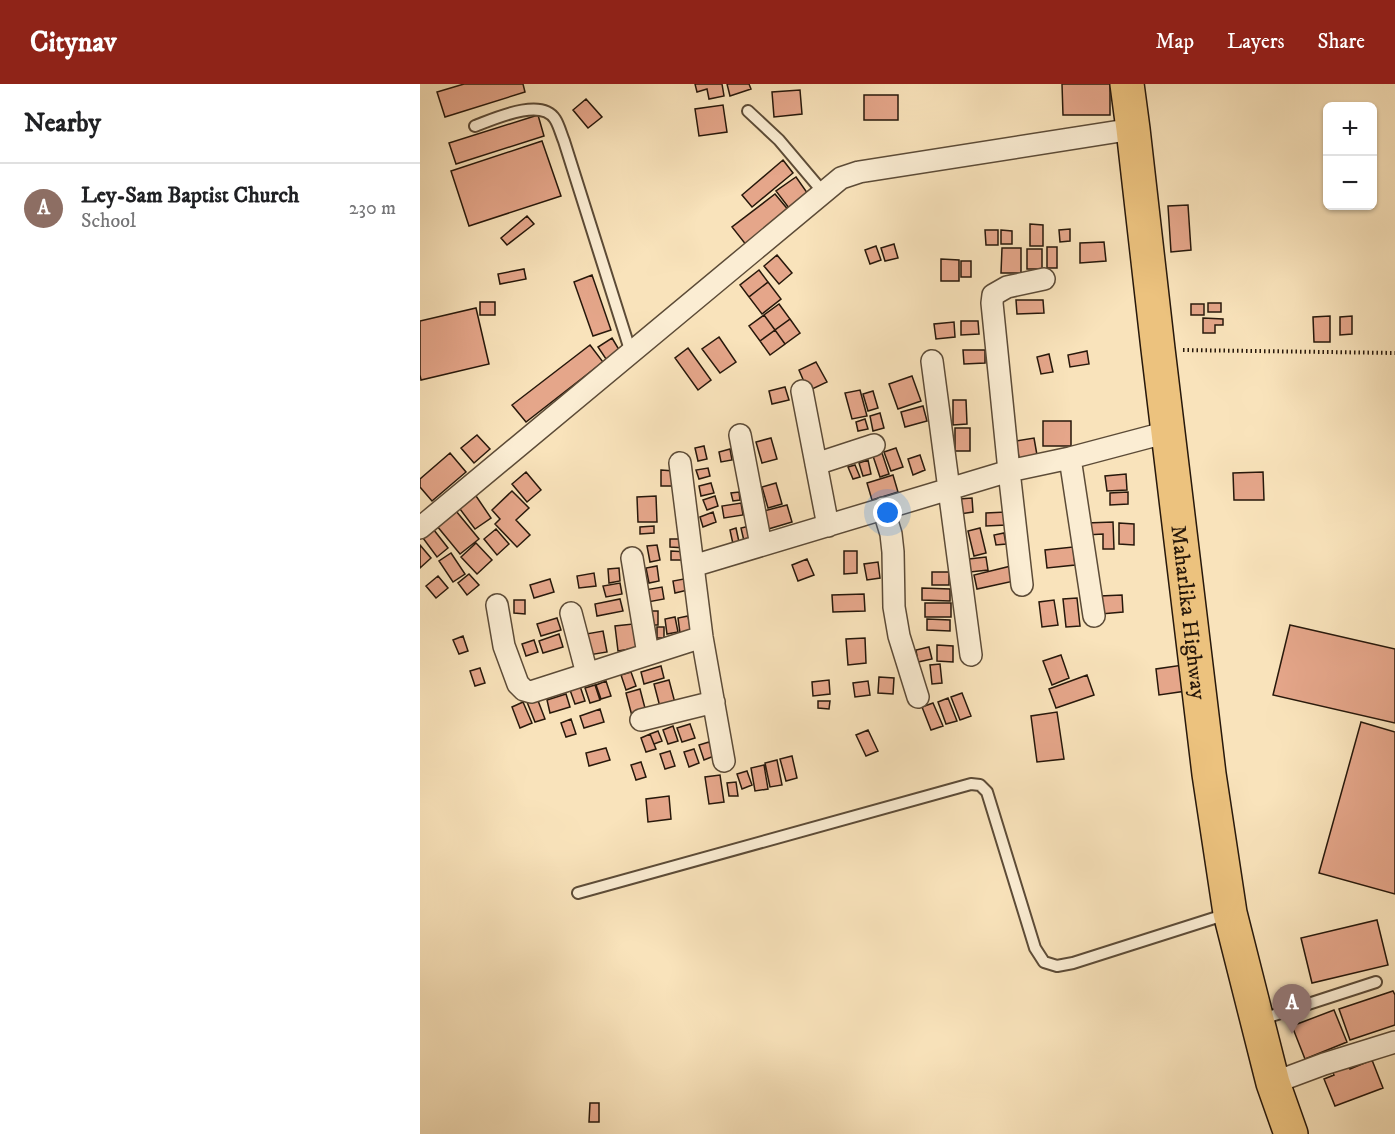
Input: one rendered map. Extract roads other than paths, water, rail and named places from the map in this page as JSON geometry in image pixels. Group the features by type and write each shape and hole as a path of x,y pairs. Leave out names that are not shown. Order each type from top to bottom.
{"highway":[{"name":"Maharlika Highway","path":"1127,84 1209,774 1230,913 1273,1083 1292,1134"}],"street":[{"path":"420,528 841,178 859,172 1133,129"},
{"path":"1022,585 992,303 993,295 1007,287 1044,279"},
{"path":"932,361 971,655"},
{"path":"802,390 828,526"},
{"path":"693,566 1009,471 1070,458 1168,432"},
{"path":"740,435 761,545"},
{"path":"816,464 874,445"},
{"path":"1070,458 1094,616"},
{"path":"680,463 702,637 723,761"},
{"path":"883,508 891,534 894,607 899,636 918,698"},
{"path":"632,558 648,654"},
{"path":"496,605 504,646 518,684 524,690 531,692 702,637"},
{"path":"571,613 587,674"},
{"path":"641,720 714,702"},
{"path":"1273,1083 1395,1042"}],"lane":[{"path":"475,126 516,111 539,109 554,117 564,141 631,353"},
{"path":"748,111 779,140 823,192"},
{"path":"578,892 971,784 980,785 987,792 1035,948 1044,962 1058,966 1073,963 1230,913"},
{"path":"1257,1021 1376,982"}],"place":[{"name":"Ley-Sam Baptist Church","path":"1292,1034"}]}
